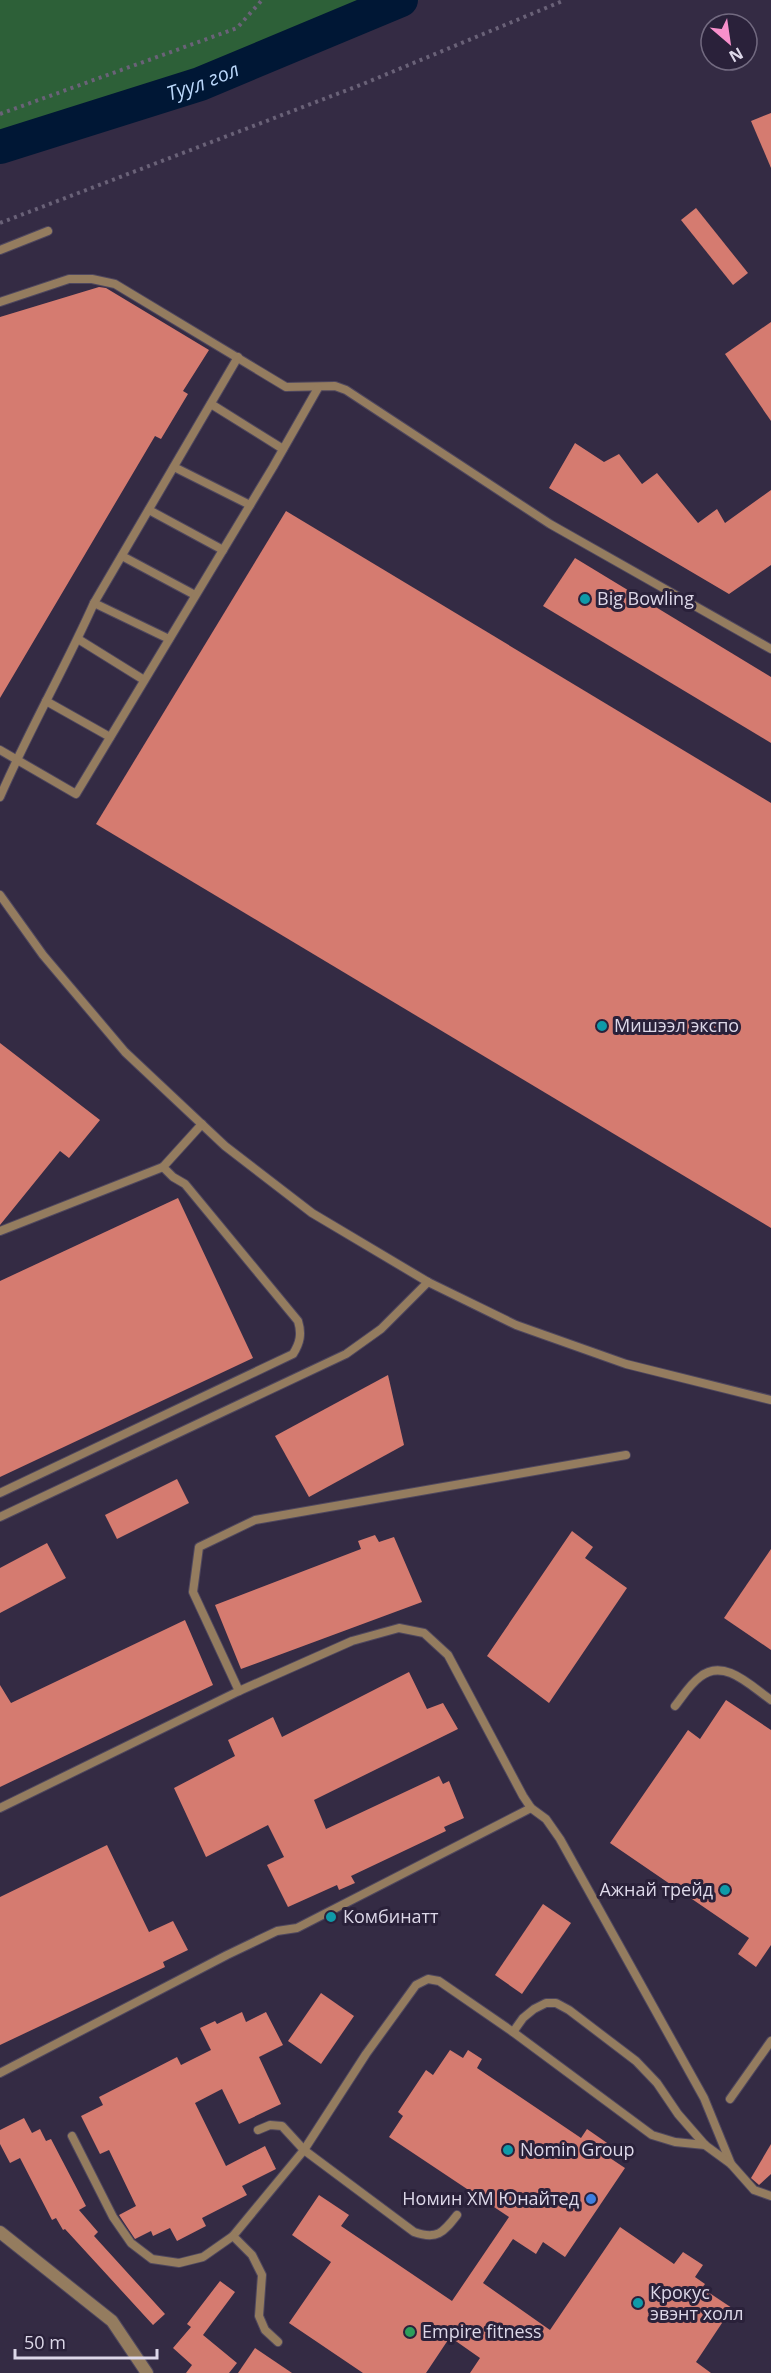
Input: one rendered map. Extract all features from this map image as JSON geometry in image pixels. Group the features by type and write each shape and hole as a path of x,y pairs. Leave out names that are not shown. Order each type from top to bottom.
{"street":[{"path":"0,2232 111,2321 147,2373"}],"lane":[{"path":"0,250 48,231"},
{"path":"0,302 69,279 92,279 115,284 286,387 335,386 346,390 550,524 771,649"},
{"path":"0,796 94,603 238,357"},
{"path":"0,750 76,794 318,388"},
{"path":"211,405 283,449"},
{"path":"174,467 250,505"},
{"path":"149,510 222,550"},
{"path":"122,556 195,596"},
{"path":"94,603 169,639"},
{"path":"78,639 144,680"},
{"path":"46,701 110,737"},
{"path":"0,896 43,955 125,1052 225,1146 312,1213 428,1282 516,1325 626,1364 771,1400"},
{"path":"0,1231 163,1167 202,1124"},
{"path":"0,1493 293,1354 300,1343 301,1329 298,1321 185,1184 163,1167"},
{"path":"0,1517 346,1354 381,1329 428,1282"},
{"path":"239,1691 193,1592 199,1547 255,1520 626,1455"},
{"path":"0,1808 239,1691 352,1641 399,1628 424,1633 448,1655 523,1796 531,1808 546,1819 565,1849 704,2098 731,2164"},
{"path":"675,1706 699,1678 706,1673 719,1670 731,1672 771,1700"},
{"path":"0,2073 227,1955 277,1931 297,1928 531,1808"},
{"path":"72,2136 113,2217 131,2243 152,2259 179,2263 204,2257 233,2236 304,2150 366,2054 416,1985 428,1979 439,1981 513,2032 652,2134 675,2142 705,2145"},
{"path":"513,2032 523,2018 534,2009 546,2003 556,2003 636,2061 657,2083 678,2114 705,2145 731,2164 754,2190 771,2196"},
{"path":"730,2099 771,2041"},
{"path":"258,2130 270,2126 282,2126 304,2150 414,2232 427,2236 438,2234 447,2228 457,2215"},
{"path":"233,2236 252,2255 262,2275 259,2316 265,2330 278,2342"}],"path":[{"path":"0,114 237,28 262,0"},
{"path":"0,223 363,84 565,0"}],"green space":[{"path":"0,0 419,0 0,159"}],"building":[{"path":"771,113 771,168 751,121"},
{"path":"696,208 748,273 733,285 681,220"},
{"path":"99,287 106,288 209,350 183,391 188,394 161,439 155,436 0,698 0,317"},
{"path":"771,322 771,421 725,354"},
{"path":"575,443 604,462 619,454 642,484 657,473 698,523 717,509 725,523 771,490 771,565 729,594 549,488"},
{"name":"Мишээл экспо","path":"286,511 771,803 771,1228 96,824"},
{"path":"575,558 771,677 771,743 543,606"},
{"path":"0,1043 100,1120 69,1158 60,1151 0,1225"},
{"path":"178,1198 253,1358 0,1477 0,1281"},
{"path":"388,1375 404,1445 309,1497 275,1436"},
{"path":"177,1479 189,1503 117,1539 105,1515"},
{"path":"572,1531 593,1547 585,1558 627,1588 549,1703 487,1656"},
{"path":"375,1535 379,1542 394,1537 422,1602 241,1669 215,1605 361,1549 358,1541"},
{"path":"47,1543 66,1578 0,1613 0,1568"},
{"path":"771,1549 771,1650 724,1618"},
{"path":"185,1620 213,1685 0,1787 0,1685 11,1703"},
{"path":"409,1672 427,1709 443,1703 458,1729 314,1800 326,1829 439,1776 443,1784 449,1781 464,1818 444,1827 446,1831 351,1876 355,1883 339,1890 337,1885 288,1907 267,1865 284,1857 268,1825 206,1857 174,1788 235,1756 228,1740 273,1717 282,1737"},
{"name":"Ажнай трейд","path":"726,1700 771,1730 771,1945 756,1967 738,1954 749,1938 610,1843 688,1730 700,1739"},
{"path":"107,1845 149,1932 173,1921 188,1950 163,1962 165,1967 0,2045 0,1897"},
{"path":"543,1904 571,1923 522,1994 495,1975"},
{"path":"321,1993 354,2016 321,2064 288,2041"},
{"path":"242,2012 246,2022 266,2012 283,2045 259,2057 281,2104 239,2124 222,2089 195,2103 226,2166 265,2146 276,2169 242,2186 247,2195 202,2218 206,2226 177,2241 170,2228 153,2236 151,2231 135,2239 119,2215 136,2206 109,2150 100,2154 81,2116 103,2105 99,2097 177,2057 181,2065 211,2050 200,2028 215,2021 217,2024"},
{"path":"450,2050 463,2058 468,2050 482,2059 477,2068 581,2138 587,2129 610,2145 604,2154 625,2168 565,2257 543,2242 536,2254 513,2239 483,2283 550,2330 620,2227 674,2264 683,2252 703,2265 695,2277 705,2284 702,2288 732,2308 696,2362 711,2373 470,2373 480,2358 450,2337 426,2373 363,2373 289,2323 331,2262 292,2235 319,2195 349,2215 341,2226 452,2301 509,2217 389,2137 403,2116 398,2112 426,2070 433,2075"},
{"path":"24,2118 32,2133 40,2129 46,2141 51,2139 86,2206 79,2210 98,2232 94,2236 165,2314 153,2325 65,2229 63,2230 56,2218 52,2220 20,2158 10,2163 0,2144 0,2130"},
{"path":"771,2144 771,2174 759,2185 751,2178"},
{"path":"220,2281 235,2292 203,2335 237,2363 229,2373 186,2373 192,2365 173,2348 191,2327 187,2324"},
{"path":"255,2348 292,2373 238,2373"}],"waterway":[{"name":"Туул гол","path":"0,147 200,84 401,0"}],"place":[{"name":"Big Bowling","path":"585,599"},
{"name":"Мишээл экспо","path":"602,1026"},
{"name":"Ажнай трейд","path":"725,1890"},
{"name":"Комбинатт","path":"331,1917"},
{"name":"Nomin Group","path":"508,2150"},
{"name":"Номин ХМ Юнайтед","path":"591,2199"},
{"name":"Крокус эвэнт холл","path":"638,2303"},
{"name":"Empire fitness","path":"410,2332"}]}
